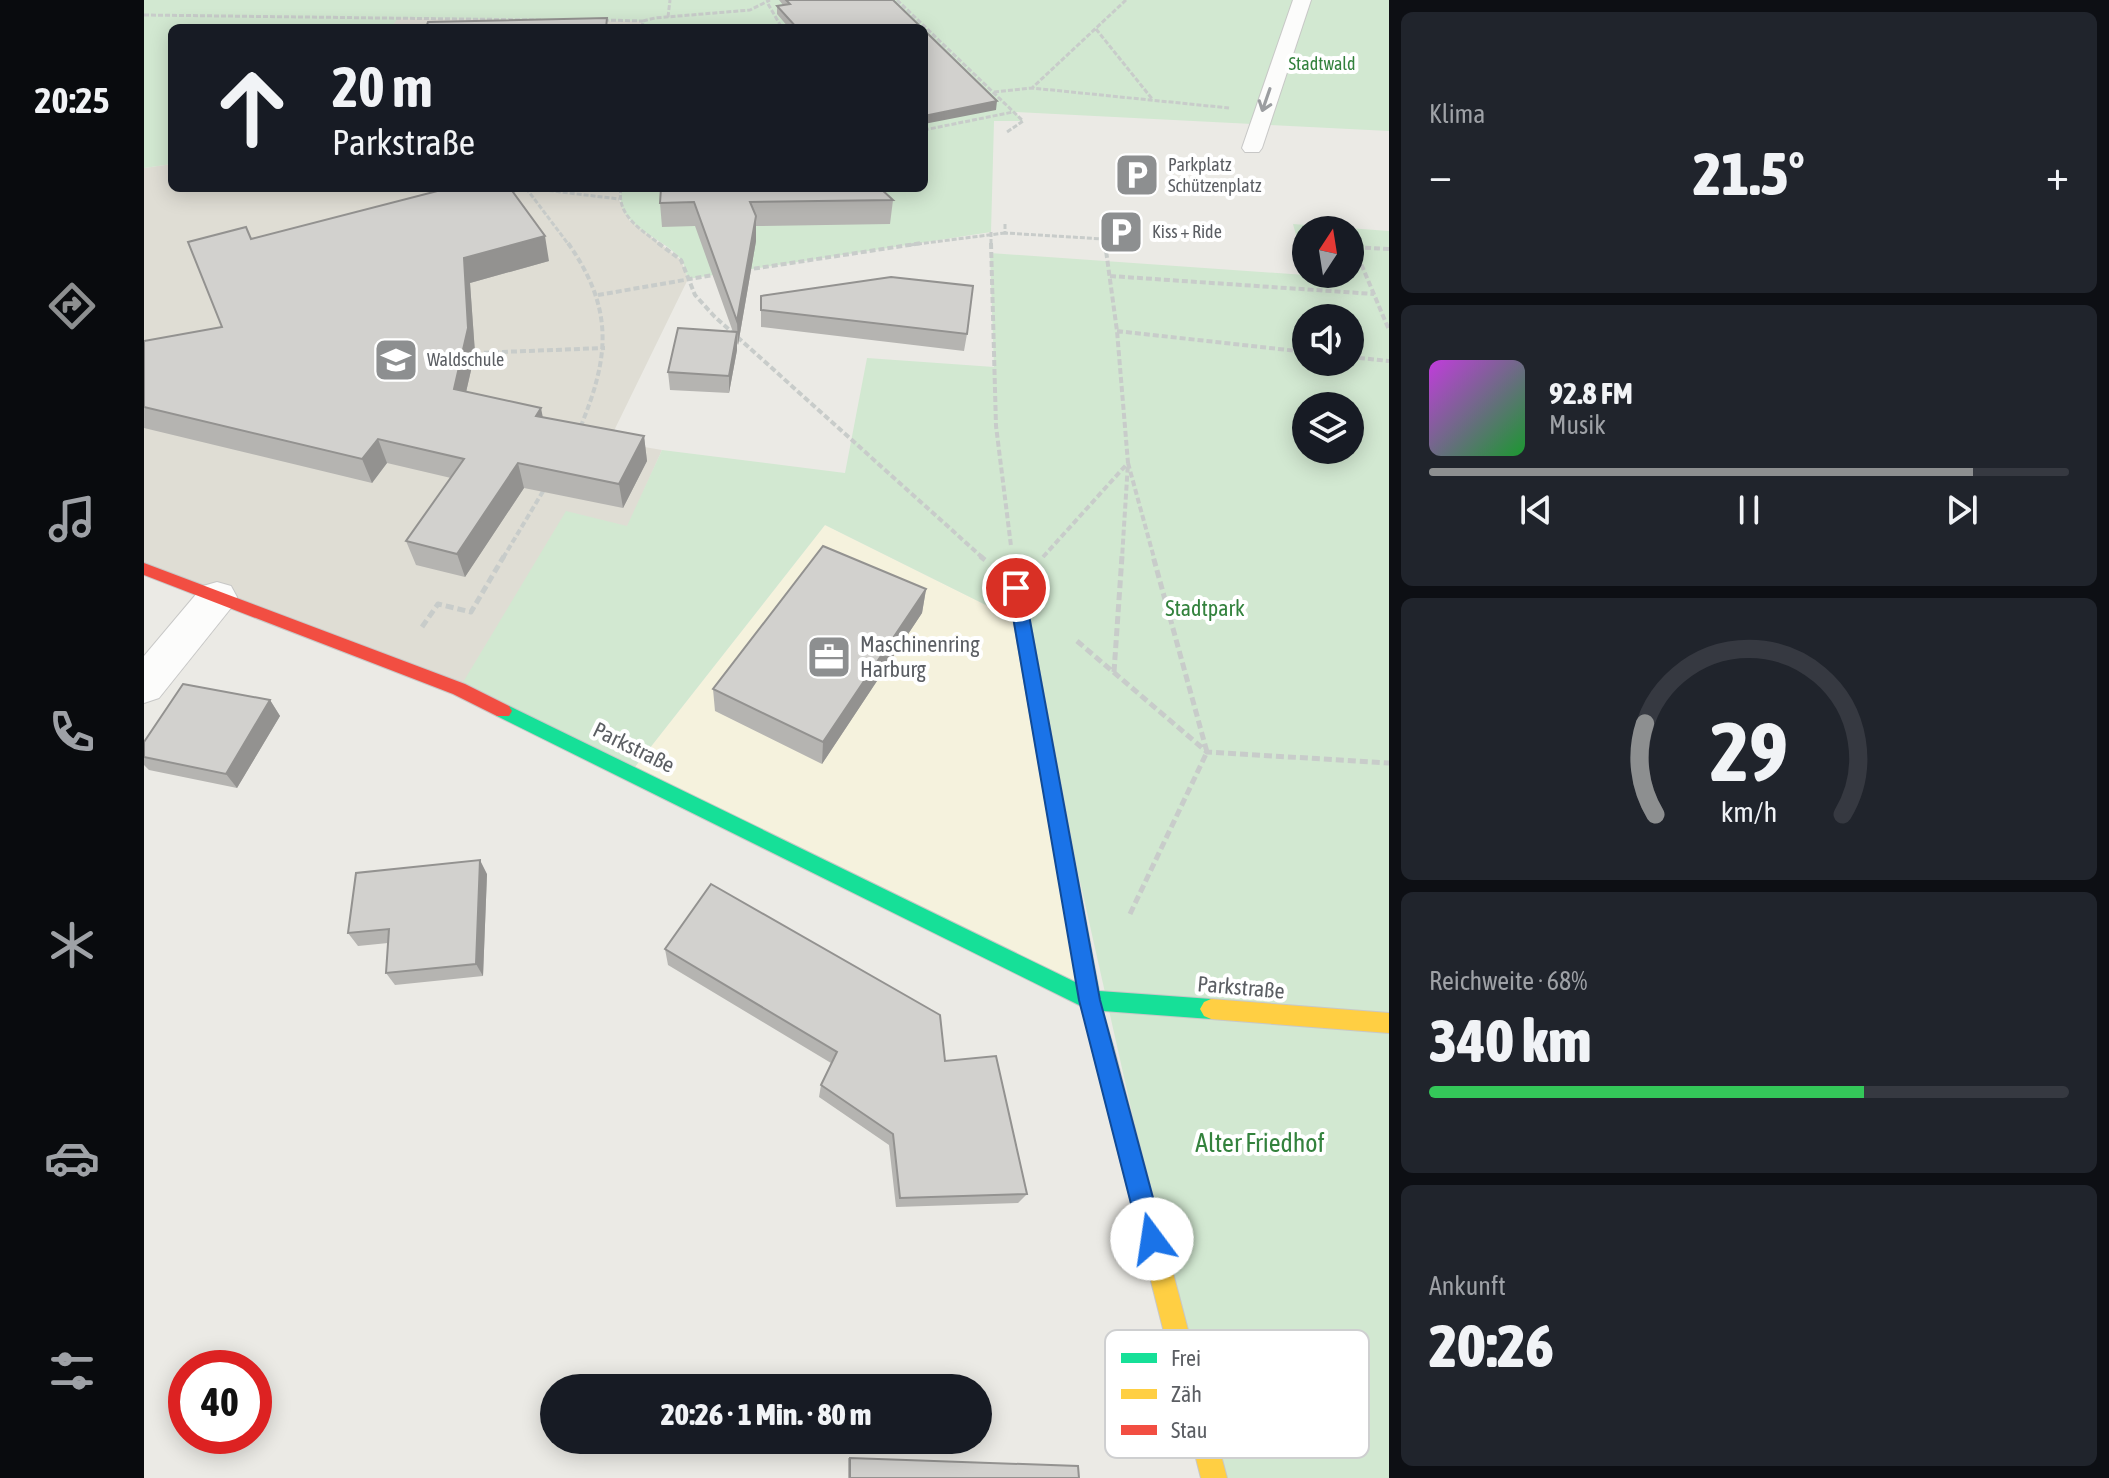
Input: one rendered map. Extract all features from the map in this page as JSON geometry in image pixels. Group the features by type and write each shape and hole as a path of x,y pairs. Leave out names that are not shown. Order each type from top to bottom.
{"street":[{"name":"Parkstraße","path":"144,569 459,689 1090,1000 1389,1023"},
{"path":"1016,588 1090,1000 1176,1330"},
{"path":"144,686 217,597"},
{"path":"1209,1458 1214,1478"}],"lane":[{"path":"1252,148 1302,0"}],"path":[{"path":"668,17 670,0"},
{"path":"897,0 922,24"},
{"path":"1032,88 1126,0"},
{"path":"597,20 643,21 750,10 769,2 780,24"},
{"path":"144,15 551,20"},
{"path":"928,29 1023,121 1007,132"},
{"path":"1096,29 1153,100"},
{"path":"994,92 1032,88 1262,112"},
{"path":"928,129 1014,111"},
{"path":"500,194 509,192"},
{"path":"529,192 576,252 598,295 605,322 605,348 596,391 575,436"},
{"path":"560,192 619,199"},
{"path":"620,192 619,199 629,220 681,260 695,295 714,316 1016,588"},
{"path":"1005,224 1005,233"},
{"path":"598,295 991,232 1104,239 1117,331 1128,463 1114,673 1207,752 1389,763"},
{"path":"991,232 996,426 1016,588"},
{"path":"1389,249 1354,247 1389,330"},
{"path":"1110,276 1374,294"},
{"path":"1117,331 1292,350"},
{"path":"475,353 605,348"},
{"path":"1364,358 1389,361"},
{"path":"1016,588 1128,463"},
{"path":"1128,463 1207,752 1129,917"},
{"path":"395,663 438,604 471,612 551,477"}],"shaded area":[{"path":"397,18 643,21 643,24 393,24"},
{"name":"Waldschule","path":"168,165 168,192 620,192 619,200 629,220 681,260 688,279 609,441 662,450 628,526 459,689 144,569 144,168"},
{"path":"825,525 1022,623 1090,1000 631,772"}],"green space":[{"name":"Stadtwald","path":"144,0 1389,0 1389,131 1015,112 1023,121 994,121 991,232 688,279 682,261 674,252 642,230 625,213 621,192 928,192 928,24 642,24 642,21 398,18 394,24 168,24 168,165 144,168"},
{"path":"1364,229 1389,231 1389,1478 1214,1478 1210,1458 1369,1458 1369,1330 1181,1330 1022,623 825,525 631,772 459,689 566,511 627,526 662,450 845,473 867,358 994,367 990,253 1292,274 1292,288 1364,288"}],"building":[{"path":"786,0 893,0 918,24 793,24 777,6 790,4"},
{"path":"607,18 606,24 428,22"},
{"path":"928,34 997,101 928,115"},
{"path":"433,192 513,192 545,236 464,258 468,328 454,389 541,408 536,416 644,436 619,484 518,463 457,554 406,541 464,459 378,439 362,459 144,407 144,341 222,327 188,242 246,227 251,239"},
{"path":"661,192 884,192 893,200 750,202 756,216 737,321 694,202 660,203"},
{"path":"891,277 973,286 967,334 761,310 761,296"},
{"path":"678,328 737,332 729,376 668,372"},
{"path":"823,546 926,589 823,742 713,689"},
{"path":"183,684 270,700 226,774 144,757 144,742"},
{"path":"480,860 476,964 386,973 389,929 348,933 356,873"},
{"path":"711,884 940,1015 945,1061 996,1056 1027,1194 900,1198 893,1134 821,1085 837,1052 665,949"},
{"path":"850,1458 1078,1466 1079,1478 850,1478"}],"traffic: fast":[{"path":"1016,588 1090,1000 1103,1049"},
{"path":"503,711 1090,1000 1211,1009"}],"traffic: slow":[{"path":"1211,1009 1389,1023"},
{"path":"1103,1049 1176,1330"},
{"path":"1209,1458 1214,1478"}],"traffic: jam":[{"path":"144,569 459,689 503,711"}],"place":[{"name":"Parkplatz Schützenplatz","path":"1137,175"},
{"name":"Kiss + Ride","path":"1121,232"},
{"name":"Waldschule","path":"396,360"},
{"name":"Maschinenring Harburg","path":"829,657"}],"route":[{"path":"1016,588 1090,1000 1152,1239"}],"park label":[{"name":"Stadtpark","path":"1205,608"},
{"name":"Alter Friedhof","path":"1260,1143"}]}
